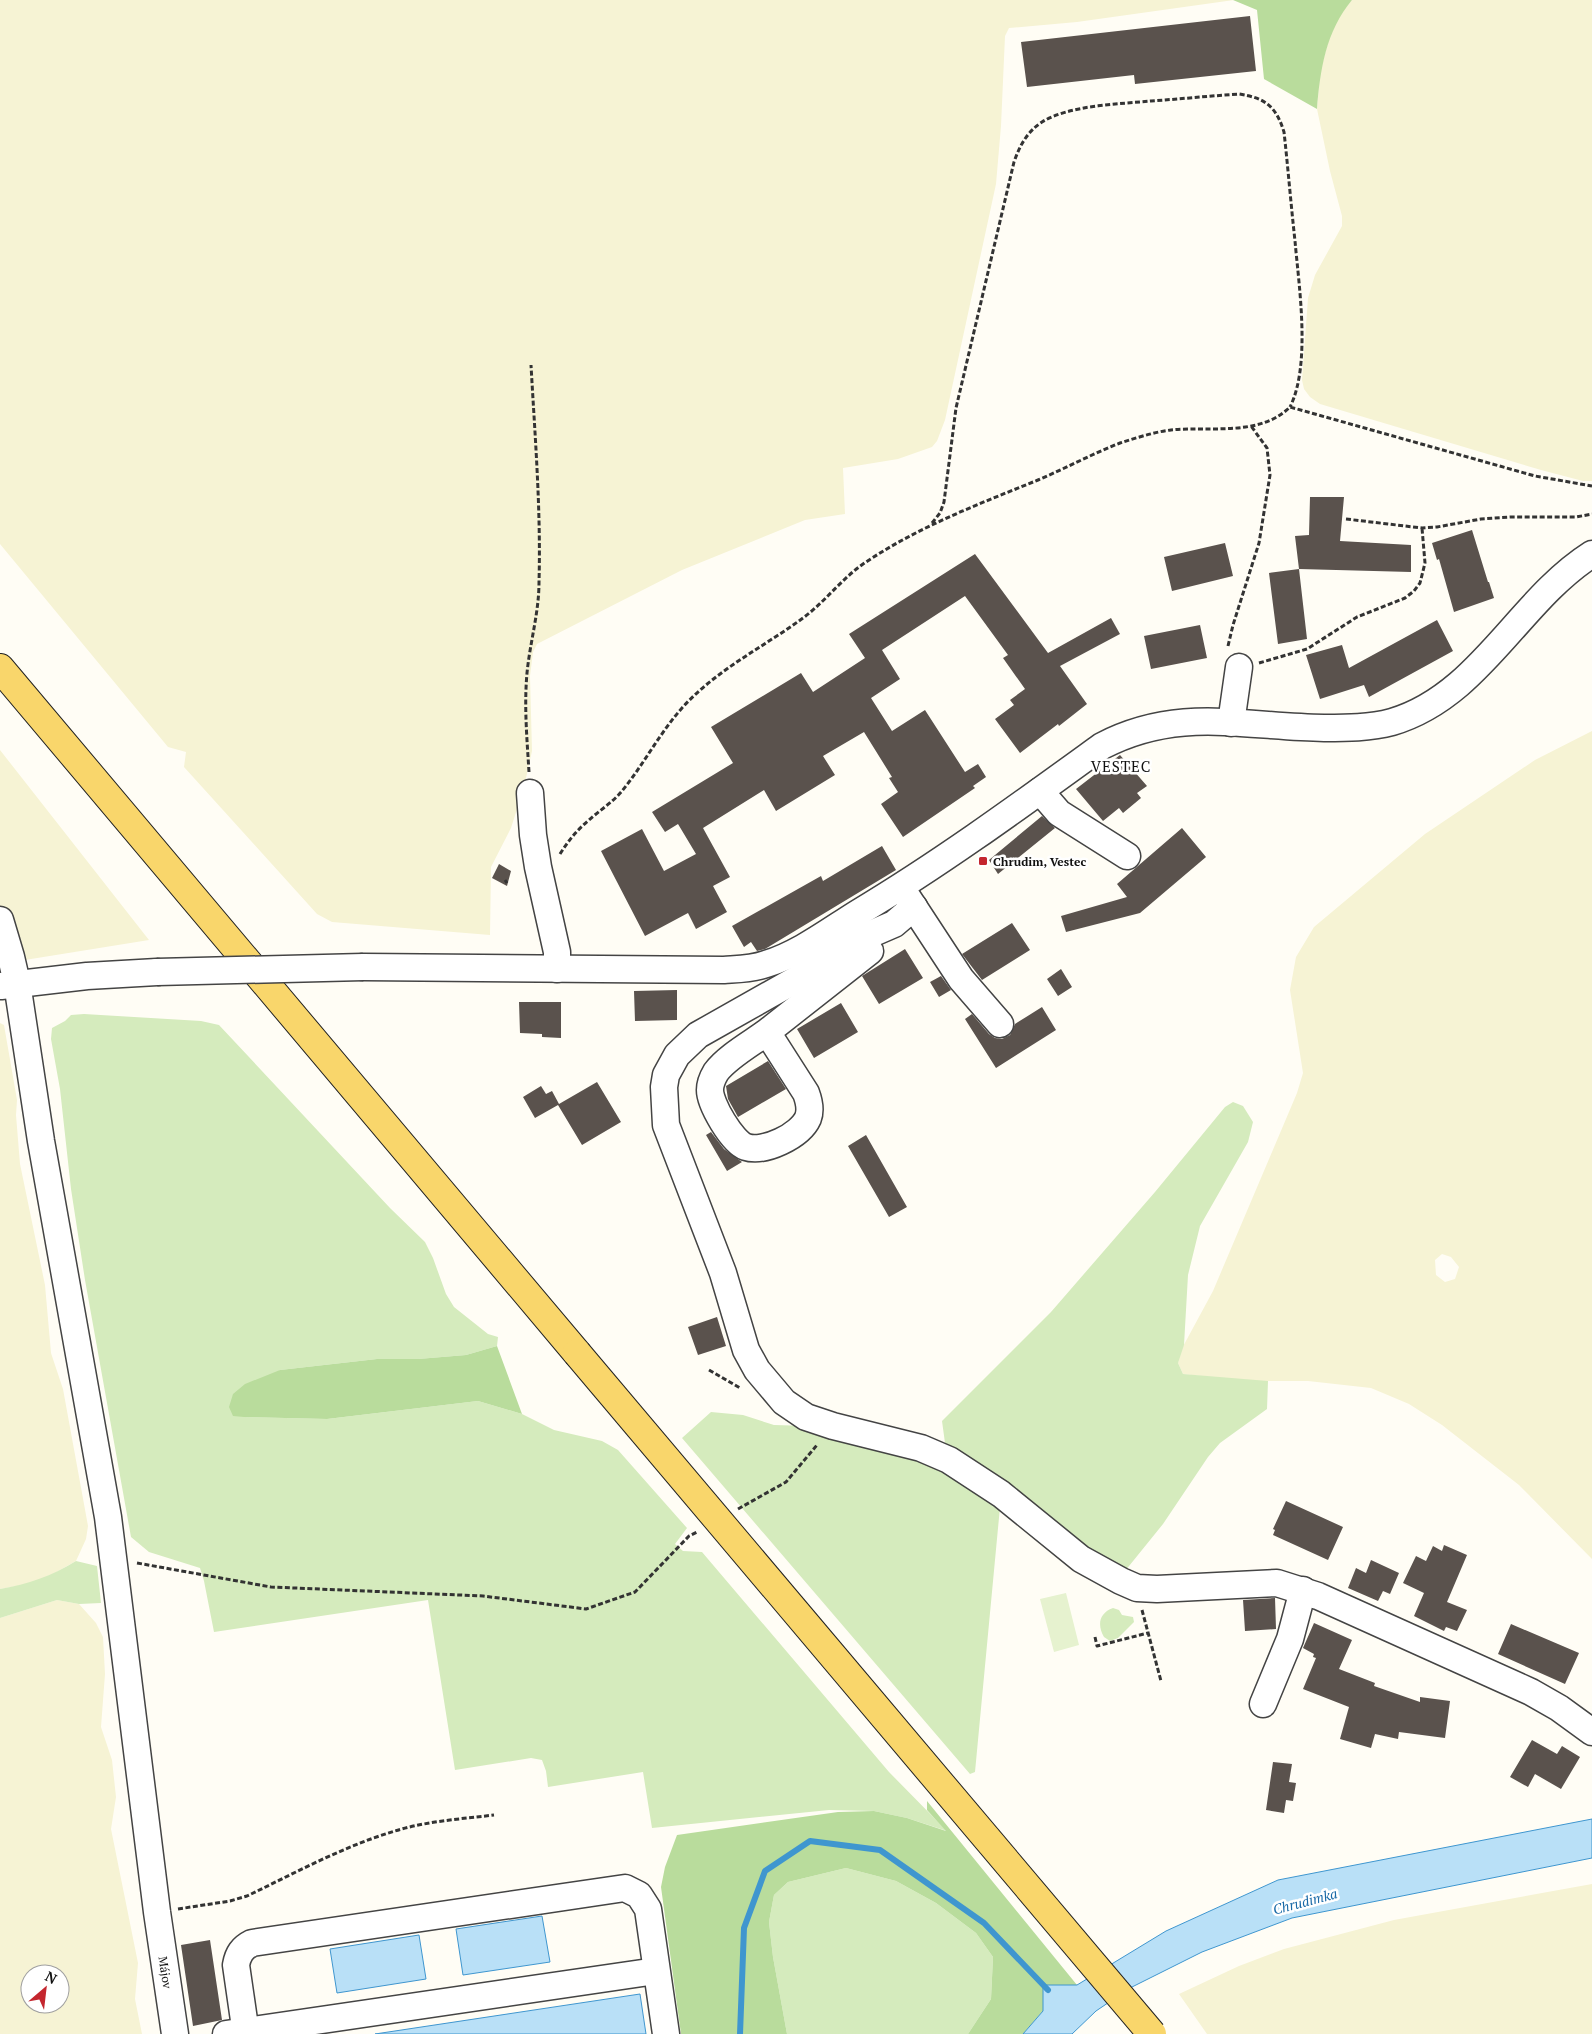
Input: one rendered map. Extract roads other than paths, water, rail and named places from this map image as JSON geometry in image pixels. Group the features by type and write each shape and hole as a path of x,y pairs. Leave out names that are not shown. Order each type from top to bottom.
{"main road":[{"path":"0,668 1152,2034"}],"street":[{"path":"8,984 87,976 158,972 363,967 724,970 764,965 783,958 806,945 907,897 1040,791 1102,746 1135,732 1176,722 1201,721 1310,728 1349,728 1392,722 1416,712 1439,699 1464,680 1557,581 1592,554"},
{"path":"1231,723 1239,667"},
{"path":"1040,791 1059,813 1127,856"},
{"path":"530,793 533,835 556,952 557,970"},
{"path":"767,1032 879,944 887,934 889,927 907,897"},
{"path":"907,897 961,979 1000,1024"},
{"name":"Májov","path":"0,920 8,984 41,1141 108,1517 157,1912 175,2034"},
{"path":"889,927 864,937 806,974 698,1035 682,1049 669,1066 664,1087 666,1125 723,1273 746,1350 757,1370 784,1402 806,1417 832,1426 920,1448 949,1460 1001,1494 1081,1559 1108,1575 1137,1588 1174,1589 1262,1582 1277,1583 1303,1590 1503,1677 1548,1701 1592,1732"},
{"path":"1263,1704 1290,1639 1303,1590"},
{"path":"656,1970 239,2033 236,1965 241,1950 252,1944 625,1888 639,1895 648,1910 666,2034"}],"water":[{"name":"Chrudimka","path":"1592,1819 1592,1858 1292,1918 1202,1952 1130,1988 1096,2011 1072,2034 1023,2034 1043,2011 1043,1985 1077,1985 1166,1931 1278,1880"},
{"path":"542,1916 550,1962 463,1975 456,1929"},
{"path":"419,1935 426,1979 337,1993 330,1949"},
{"path":"640,1994 646,2034 375,2034"}],"waterway":[{"path":"740,2034 744,1928 765,1871 810,1841 880,1850 984,1923 1048,1990"}],"place":[{"name":"Chrudim, Vestec","path":"983,861"}],"district":[{"name":"VESTEC","path":"1121,766"}]}
